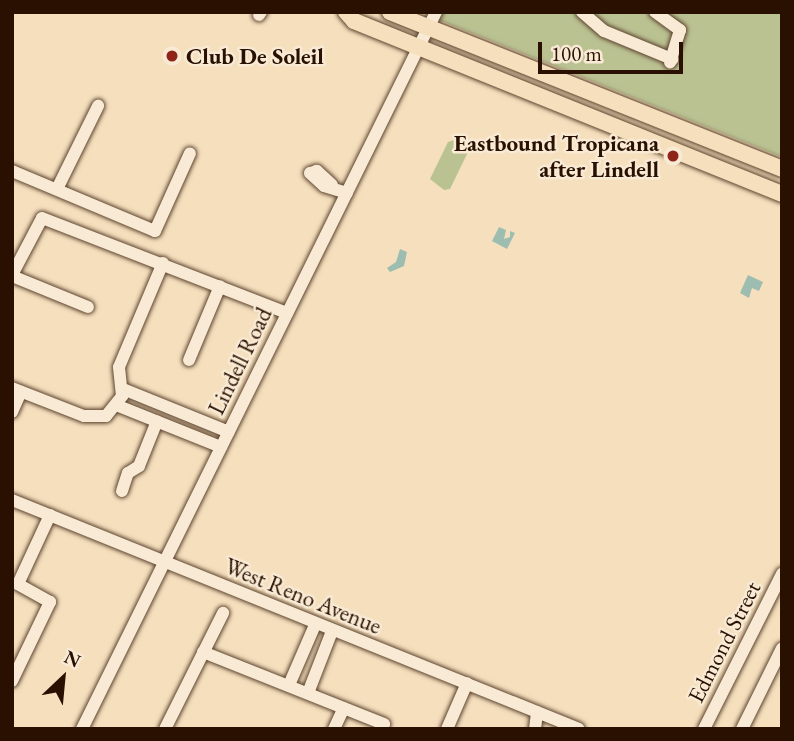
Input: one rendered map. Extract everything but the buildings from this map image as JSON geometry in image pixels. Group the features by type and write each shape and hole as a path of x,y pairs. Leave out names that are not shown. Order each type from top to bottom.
{"main road":[{"path":"346,12 354,21 782,194"},
{"path":"390,12 782,169"},
{"path":"601,121 609,101"},
{"path":"618,128 625,107"}],"street":[{"name":"Lindell Road","path":"82,729 436,12"},
{"path":"582,12 604,31 671,61 680,30 655,12"},
{"path":"57,189 97,106"},
{"path":"12,171 155,231 190,153"},
{"path":"332,185 347,193"},
{"path":"88,307 12,275 42,218 287,313"},
{"path":"12,412 17,390 96,418 106,416 116,405 123,389 119,367 163,264"},
{"path":"189,360 220,286"},
{"path":"123,389 229,432"},
{"path":"116,405 221,447"},
{"path":"122,491 128,473 139,466 157,421"},
{"name":"West Reno Avenue","path":"12,500 315,625 579,729"},
{"path":"12,681 51,602 18,584 50,515"},
{"name":"Edmond Street","path":"704,729 782,574"},
{"path":"165,729 223,613"},
{"path":"289,685 315,625"},
{"path":"308,693 332,631"},
{"path":"742,729 782,648"},
{"path":"203,652 384,724"},
{"path":"298,665 316,672"},
{"path":"447,729 467,683"},
{"path":"334,729 344,708"},
{"path":"535,729 537,712"}],"green space":[{"path":"443,12 782,12 782,157 439,20"},
{"path":"454,140 467,147 468,152 450,189 444,190 430,179 448,142"}],"shaded area":[{"path":"499,227 506,230 504,239 510,237 510,231 515,233 507,249 492,241"},
{"path":"400,249 407,252 404,266 390,272 387,268 396,262"},
{"path":"748,275 763,282 759,291 752,288 749,298 740,293"}],"place":[{"name":"Club De Soleil","path":"172,56"},
{"name":"Eastbound Tropicana after Lindell","path":"673,156"}]}
